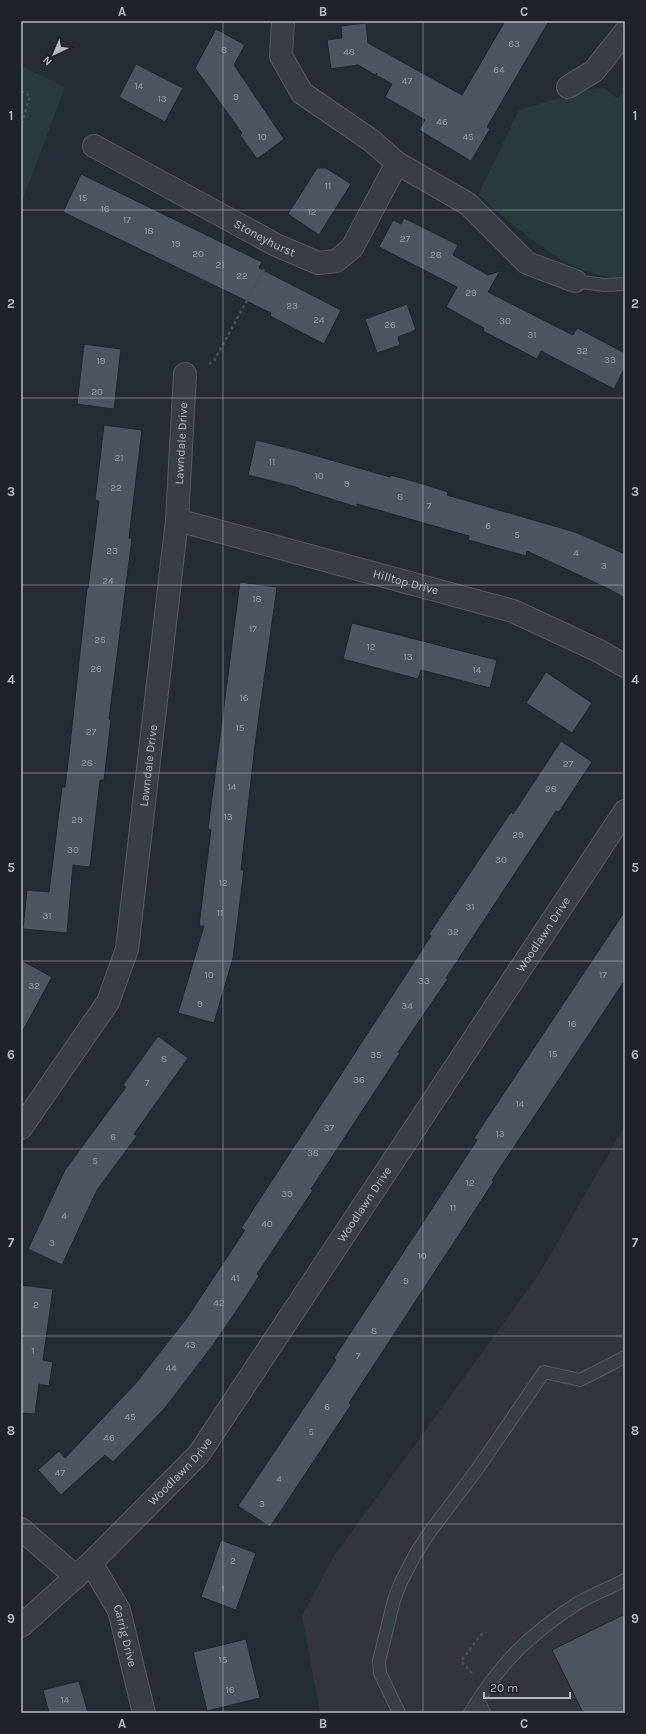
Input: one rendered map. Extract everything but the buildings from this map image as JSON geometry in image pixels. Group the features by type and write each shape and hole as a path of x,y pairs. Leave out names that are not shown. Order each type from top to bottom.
{"street":[{"path":"283,21 281,56 302,93 372,141 397,163 468,204 527,264 575,281"},
{"path":"568,87 594,71 625,32"},
{"name":"Stoneyhurst","path":"94,146 276,245 318,263 336,261 352,248 397,163"},
{"name":"Lawndale Drive","path":"21,1128 108,1002 127,949 177,520 185,374"},
{"name":"Hilltop Drive","path":"177,520 513,611 599,650 625,666"},
{"name":"Woodlawn Drive","path":"21,1626 84,1570 199,1454 625,811"},
{"path":"21,1529 84,1570"},
{"name":"Carrig Drive","path":"84,1570 119,1610 144,1713"}],"lane":[{"path":"575,281 604,285 625,284"},
{"path":"399,1713 380,1673 379,1657 394,1600 401,1582 416,1553 432,1528 476,1471 544,1372 580,1380 625,1357"},
{"path":"470,1713 485,1687 530,1637 579,1602 625,1580"},
{"path":"478,1700 484,1713"}],"path":[{"path":"21,92 30,96 21,126"},
{"path":"185,374 214,362 276,245"},
{"path":"484,1631 460,1661 485,1687"}],"shaded area":[{"path":"21,66 65,87 21,205"},
{"path":"604,88 617,98 623,92 625,93 625,277 605,276 585,271 565,262 527,236 478,195 519,110 583,91"},
{"path":"625,1125 625,1713 320,1713 302,1616 334,1556 538,1276"}]}
